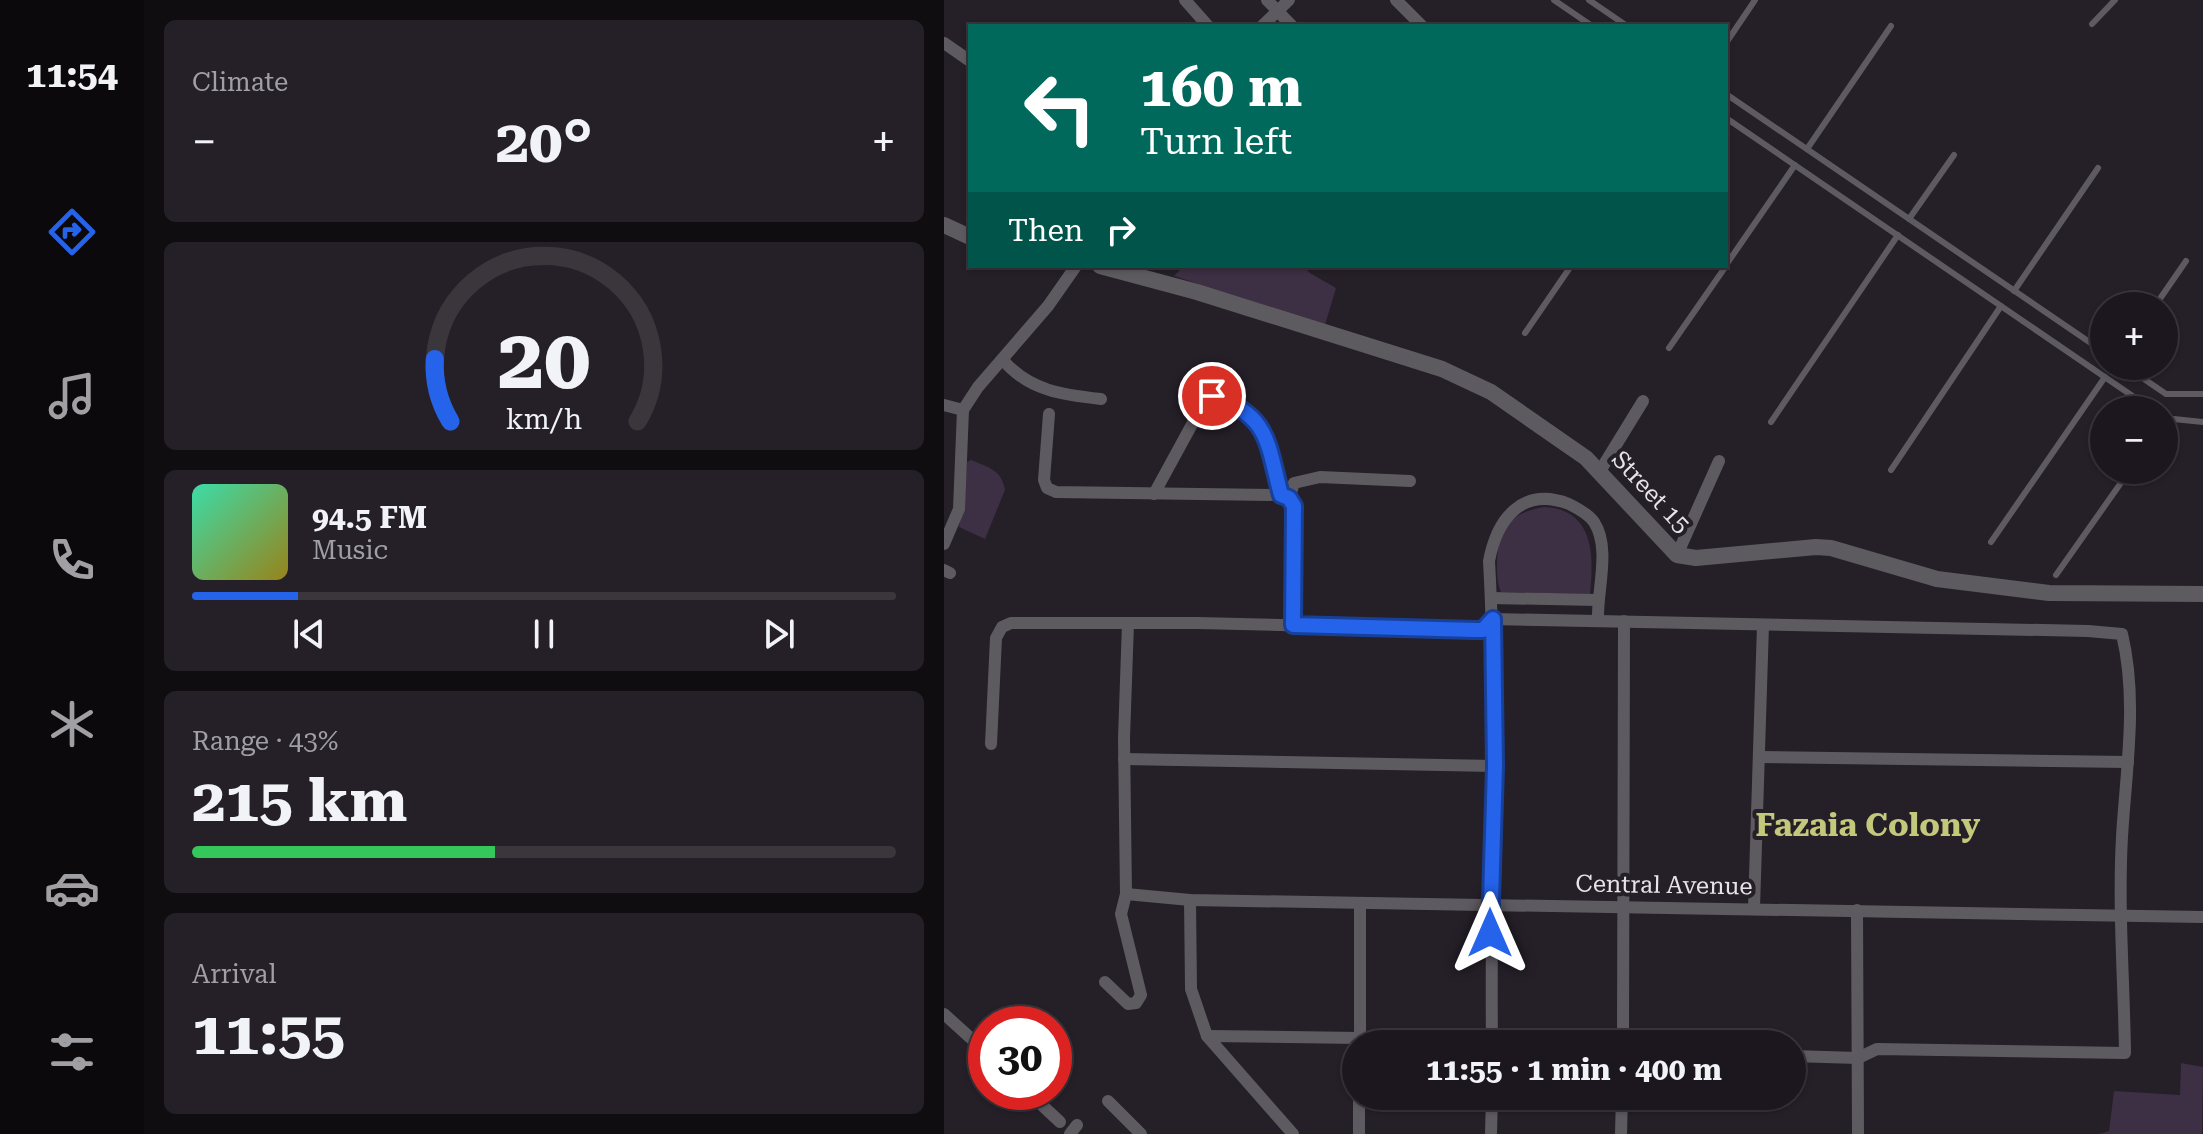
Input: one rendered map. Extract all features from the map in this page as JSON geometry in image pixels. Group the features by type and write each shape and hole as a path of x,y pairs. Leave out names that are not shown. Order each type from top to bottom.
{"street":[{"path":"1185,0 1206,24"},
{"path":"1267,0 1290,24"},
{"path":"1264,24 1289,0"},
{"path":"1396,0 1420,24"},
{"path":"944,43 968,60"},
{"path":"944,225 968,236"},
{"path":"944,544 959,509 963,410 978,387 1048,306 1075,268"},
{"name":"Street 15","path":"1107,268 1226,301 1442,369 1502,399 1565,441 1600,471 1677,555 1696,558 1831,548 1937,579 2049,593 2203,594"},
{"path":"1003,360 1014,373 1056,394 1101,399"},
{"path":"1154,494 1202,406 1212,396 1245,409 1260,424 1285,497 1294,506 1293,625"},
{"path":"1600,471 1643,401"},
{"path":"944,405 963,410"},
{"path":"1049,414 1044,480 1047,488 1056,492 1285,497"},
{"path":"1677,555 1719,461"},
{"path":"1285,497 1294,483 1320,477 1410,481"},
{"path":"1492,1030 1490,905 1495,766 1489,561 1493,540 1504,519 1524,501 1556,500 1574,506 1593,520 1602,552 1598,619"},
{"path":"1491,598 1598,600"},
{"path":"991,744 996,638 1002,627 1011,623 1483,630 1493,619 1598,619 2122,634 2130,668 2122,839 2125,1053 1877,1049 1858,1058 1806,1056"},
{"path":"1623,1030 1624,621"},
{"path":"1105,982 1128,1004 1136,1003 1141,995 1121,914 1126,894 1124,759 1128,623"},
{"path":"1754,908 1763,625"},
{"path":"1759,757 2128,762"},
{"path":"1124,759 1495,766"},
{"name":"Central Avenue","path":"1126,894 1190,900 2203,917"},
{"path":"1190,900 1191,989 1207,1036 1293,1134"},
{"path":"1360,903 1360,1030"},
{"path":"1857,910 1858,1134"},
{"path":"944,1014 968,1036"},
{"path":"1207,1036 1342,1040"},
{"path":"1108,1101 1141,1134"},
{"path":"1047,1110 1060,1122"},
{"path":"1359,1110 1359,1134"},
{"path":"1491,1134 1492,1110"},
{"path":"1621,1134 1622,1110"}],"lane":[{"path":"1554,0 1587,24"},
{"path":"1589,0 1599,3 1625,24"},
{"path":"1728,40 1755,0"},
{"path":"2092,24 2115,0"},
{"path":"1807,149 1891,26"},
{"path":"1728,95 2090,343"},
{"path":"1728,119 2090,367"},
{"path":"1909,219 1954,155"},
{"path":"1728,263 1795,165"},
{"path":"2014,291 2098,168"},
{"path":"1771,422 1898,235"},
{"path":"2165,292 2186,261"},
{"path":"1525,333 1570,268"},
{"path":"1669,348 1725,268"},
{"path":"1891,470 2001,306"},
{"path":"1991,542 2103,380"},
{"path":"2109,380 2133,396"},
{"path":"2146,380 2166,394 2203,394"},
{"path":"2178,420 2203,422"},
{"path":"2056,575 2120,484"}],"shaded area":[{"path":"1182,268 1305,268 1336,288 1325,325 1174,276"},
{"path":"971,460 997,474 1005,490 985,539 959,527 967,462"},
{"path":"1545,507 1573,516 1582,526 1592,564 1590,594 1501,592 1497,566 1503,533 1522,513"},
{"path":"2181,1063 2203,1067 2202,1134 2099,1134 2109,1131 2114,1091 2180,1095"}],"district":[{"name":"Fazaia Colony","path":"1868,825"}],"route":[{"path":"1212,396 1245,409 1260,424 1281,495 1289,498 1294,506 1293,625 1483,630 1493,619 1495,766 1490,933"}]}
